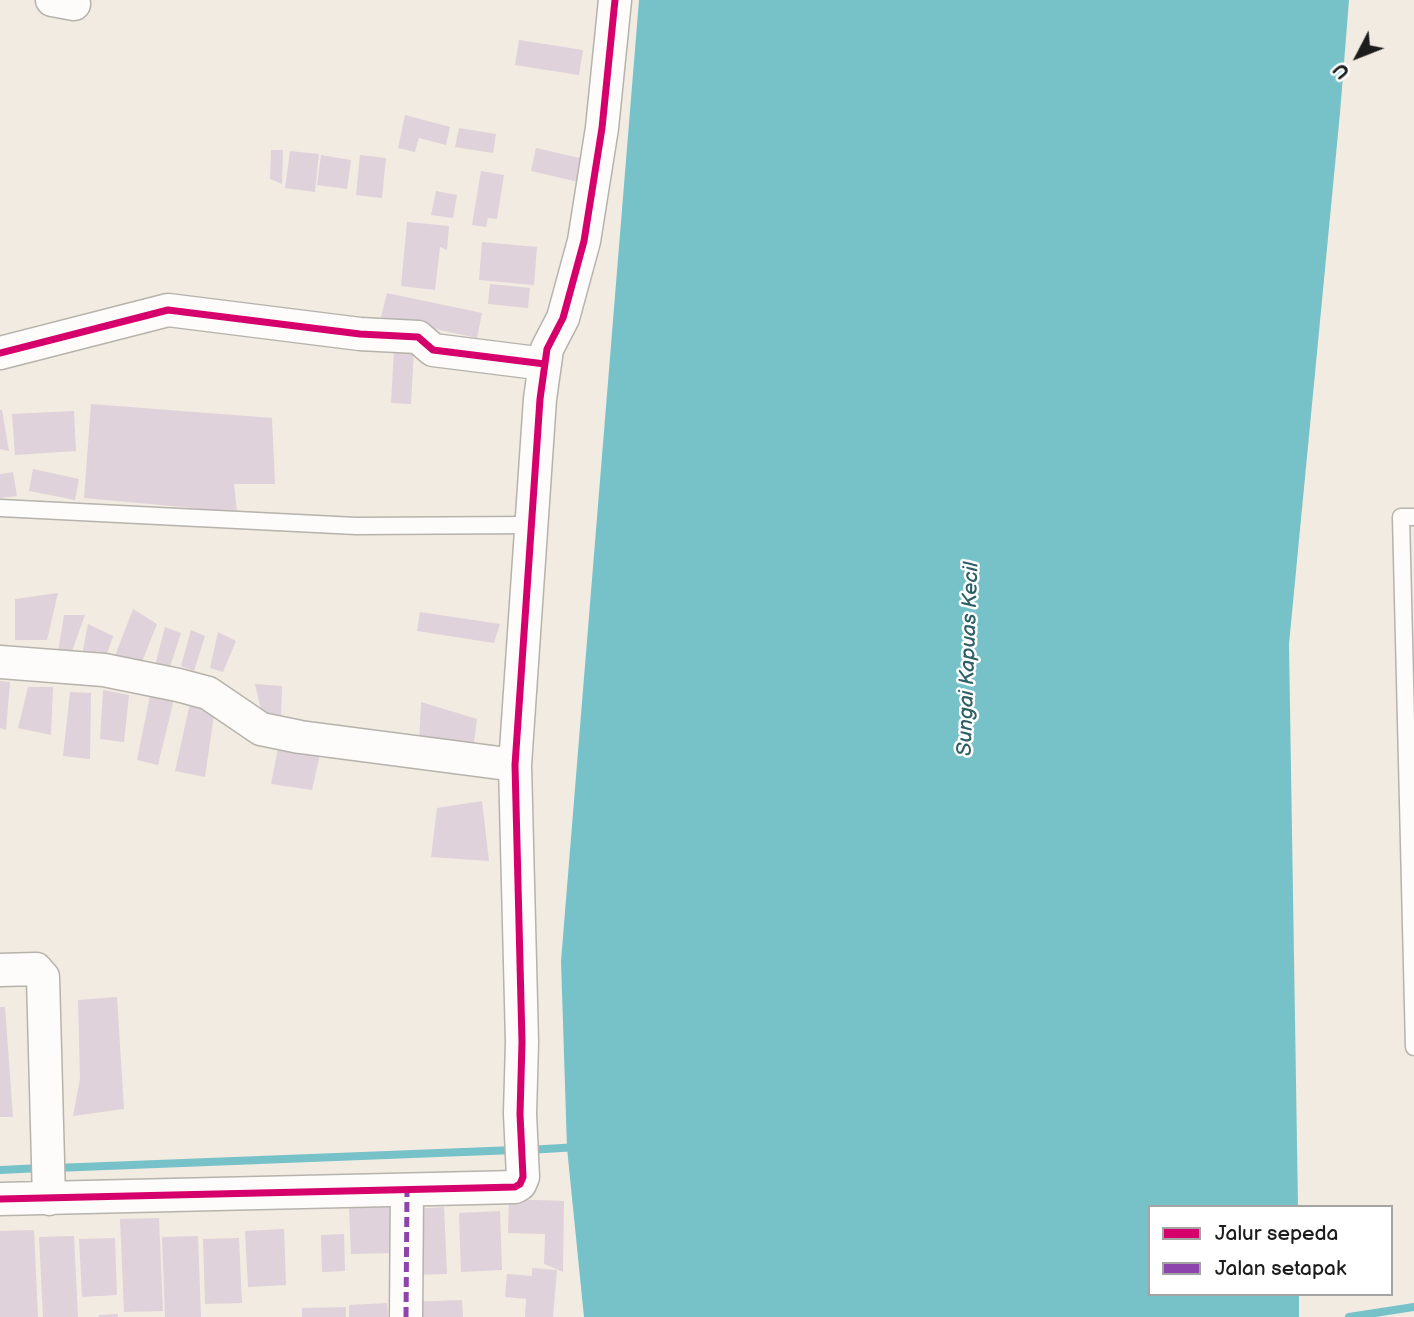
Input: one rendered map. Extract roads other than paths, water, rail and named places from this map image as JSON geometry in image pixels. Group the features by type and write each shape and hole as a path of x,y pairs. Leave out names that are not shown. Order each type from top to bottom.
{"street":[{"path":"0,1199 49,1192 123,1196 515,1187 520,1184 523,1177 520,1114 522,1042 515,765 540,399 547,349 563,318 584,240 602,128 615,0"},
{"path":"0,354 167,310 360,334 418,337 433,350 545,364"},
{"path":"0,662 104,670 178,685 208,693 261,729 300,737 515,765"},
{"path":"0,971 36,968 43,977 49,1192"},
{"path":"406,1317 407,1190"}],"lane":[{"path":"0,508 356,526 532,524"},
{"path":"1414,517 1401,517 1414,1047"}],"water":[{"name":"Sungai Kapuas Kecil","path":"639,0 1349,0 1289,644 1298,1205 1148,1205 1148,1296 1299,1296 1299,1317 584,1317 567,1148 561,961"}],"waterway":[{"path":"528,1150 578,1147"},
{"path":"55,1168 515,1150"},
{"path":"0,1170 42,1168"},
{"path":"1349,1317 1414,1307"}]}
